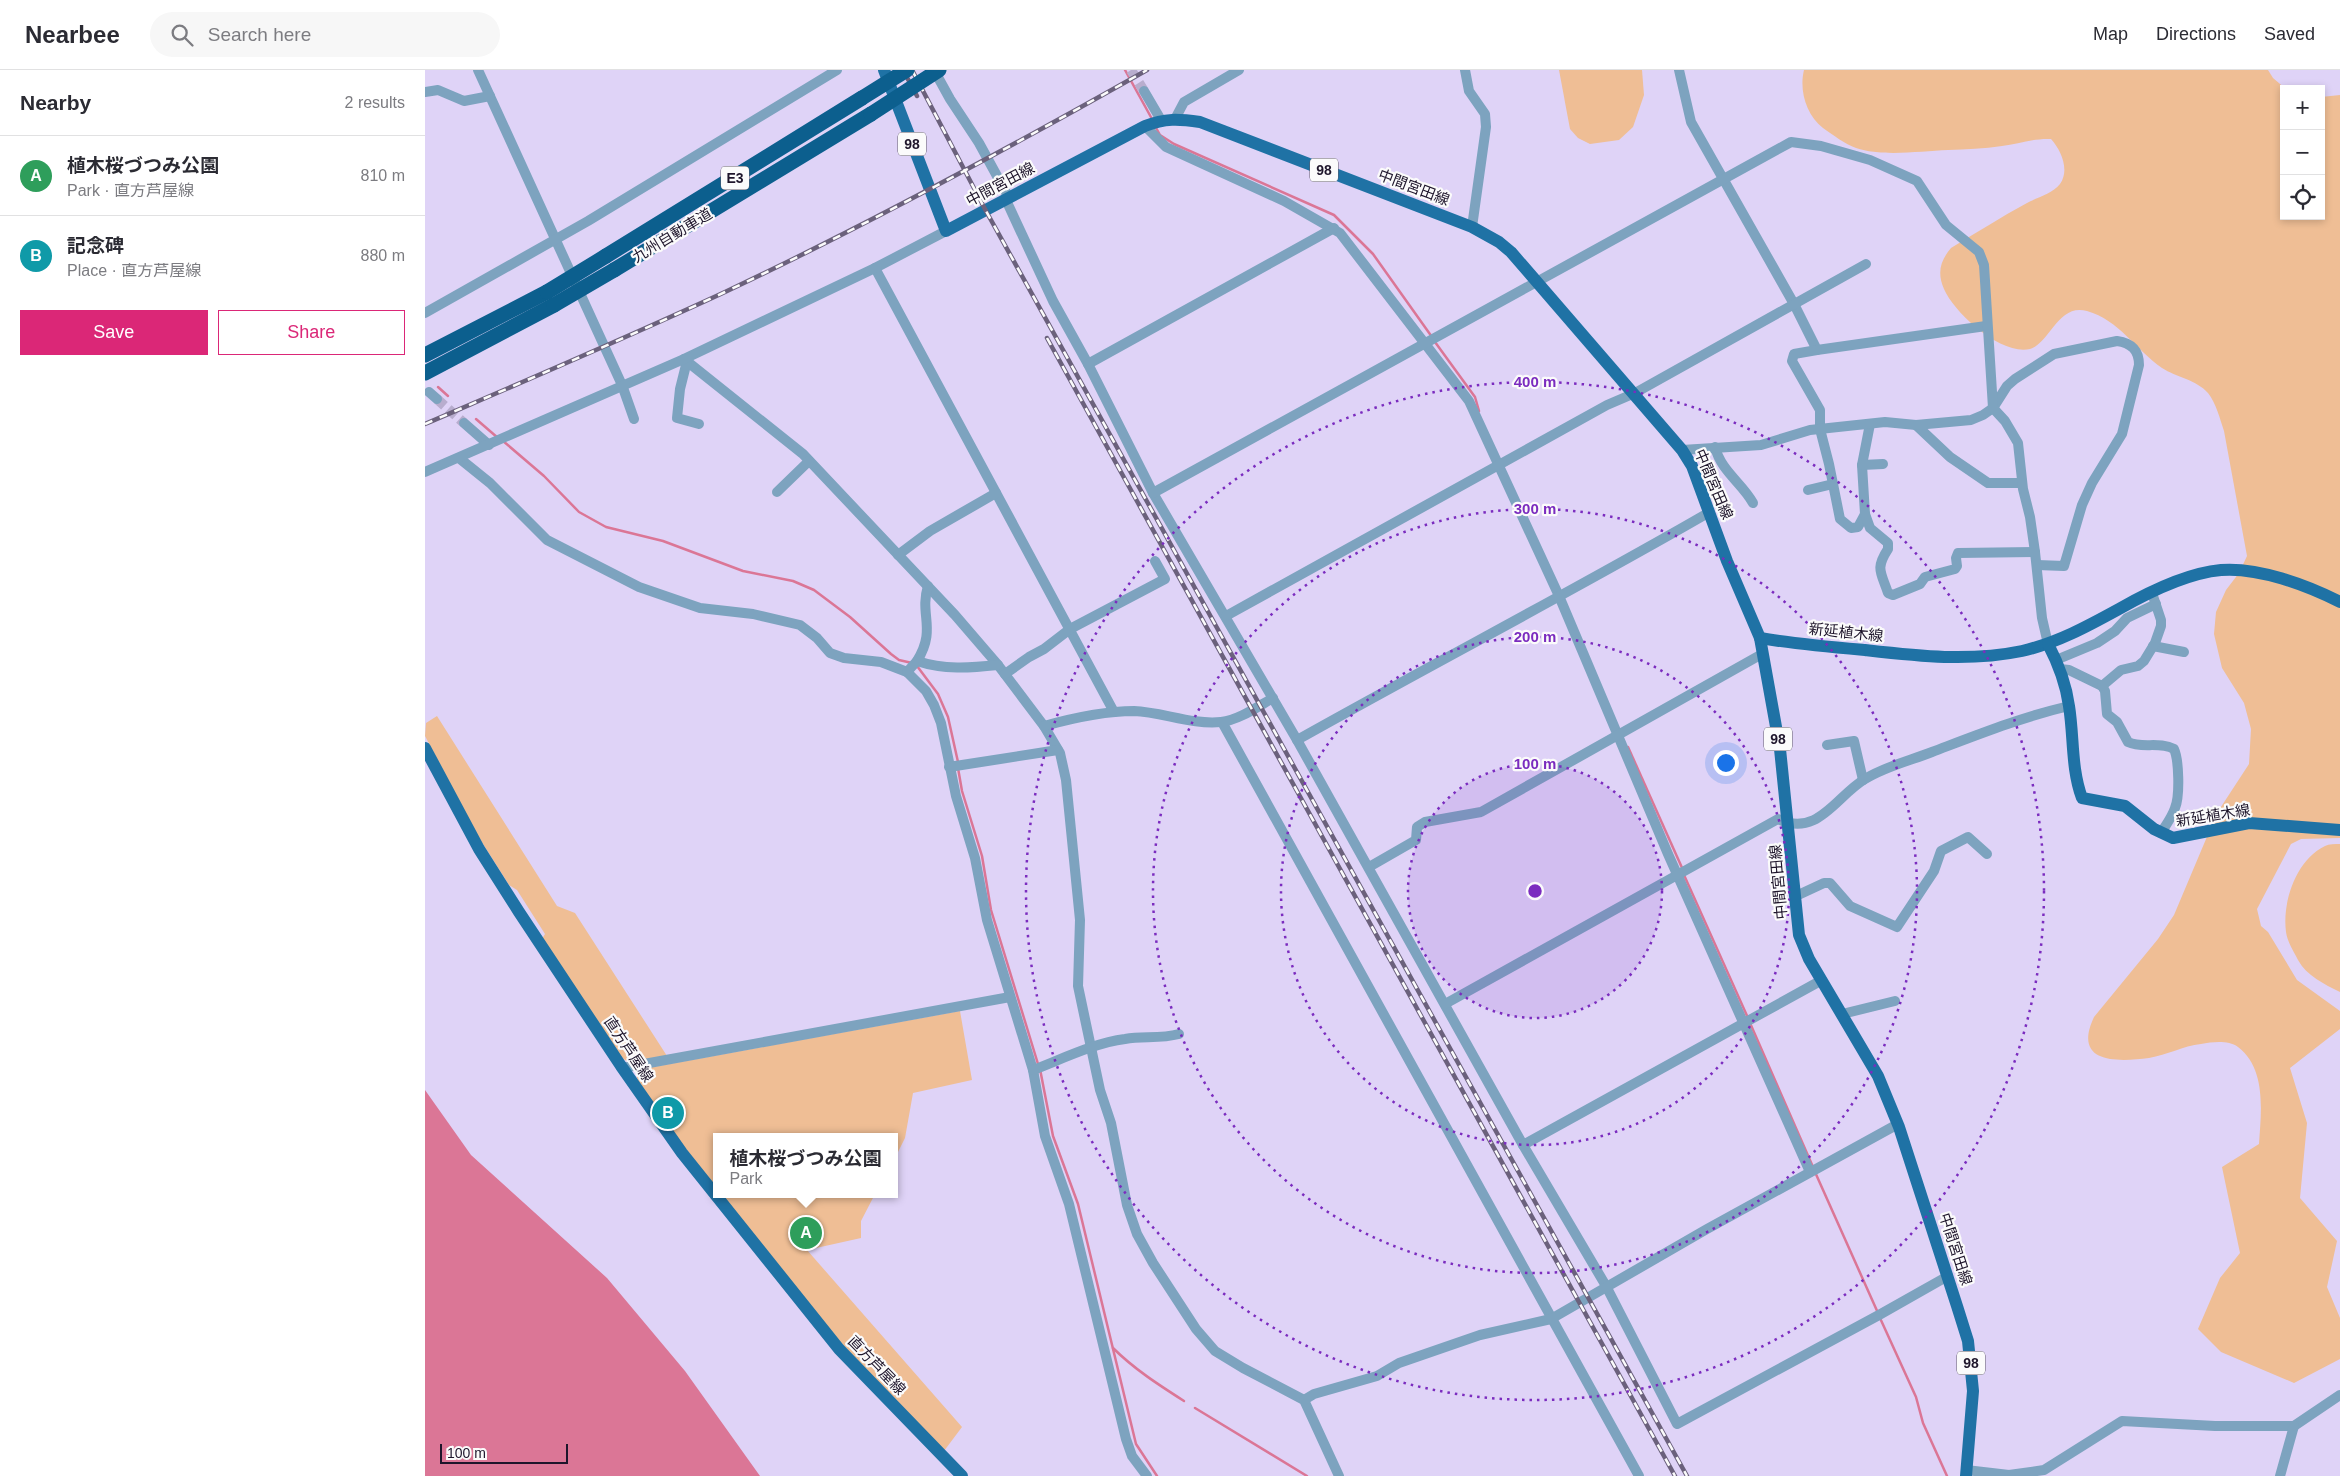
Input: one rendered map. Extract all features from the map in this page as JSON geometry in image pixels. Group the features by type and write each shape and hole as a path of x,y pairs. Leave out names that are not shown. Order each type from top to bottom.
{"highway":[{"name":"九州自動車道","path":"425,373 550,298 606,256 907,70"},
{"name":"九州自動車道","path":"425,355 614,270 871,114 933,73 944,70"}],"main road":[{"name":"98","path":"885,70 946,231"},
{"name":"中間宮田線","path":"946,231 1145,126 1161,120 1175,119 1200,122 1472,227 1499,242 1537,280 1682,450 1692,466 1760,638 1780,749 1799,935 1809,959 1878,1076 1898,1124 1968,1341 1972,1368 1972,1414 1966,1473"},
{"name":"新延植木線","path":"1760,638 1926,657 1993,656 2048,644 2154,598 2195,575 2221,570 2251,572 2279,579 2311,588 2340,602"},
{"name":"新延植木線","path":"2048,644 2058,664 2069,706 2075,778 2082,798 2125,806 2161,833 2173,838 2188,837 2217,828 2249,823 2340,830"},
{"name":"直方芦屋線","path":"425,748 479,849 622,1068 713,1193"},
{"name":"直方芦屋線","path":"717,1198 839,1349 963,1476"}],"street":[{"path":"478,70 621,386 633,419"},
{"path":"425,313 556,240 820,74 837,70"},
{"path":"1175,119 1184,102 1239,70"},
{"path":"1465,70 1469,91 1485,114 1486,127 1472,227"},
{"path":"1679,70 1691,122 1794,304 1817,350"},
{"path":"933,73 979,143 1008,199 1053,301 1088,364 1153,493 1297,740 1523,1145 1606,1286 1677,1424 1879,1315 1947,1276"},
{"path":"425,92 437,90 464,101 489,96"},
{"path":"1144,91 1161,120"},
{"path":"1145,126 1166,147 1284,201 1334,228 1469,400 1559,596 1678,875 1810,1172"},
{"path":"1153,493 1537,280 1567,266 1791,142 1821,146 1870,160 1917,181 1946,225 1979,252 1984,265 1986,326 1993,408 2005,421 2018,443 2022,483 2037,565 2042,618 2048,644"},
{"path":"1088,364 1334,228"},
{"path":"425,472 685,360 875,268 946,231"},
{"path":"1226,616 1500,466 1607,405 1635,393 1866,264"},
{"path":"875,268 1114,712"},
{"path":"1865,514 1858,527 1851,528 1840,519 1820,429 1820,410 1792,362 1794,354 1986,326"},
{"path":"1682,450 1761,445 1820,429 1885,422 1915,425 1971,420 1983,416 1993,408 2007,386 2015,379 2054,354 2117,341 2127,343 2136,350 2139,357 2139,365 2122,434 2091,483 2082,505 2064,566 2037,565"},
{"path":"685,360 677,418 699,424"},
{"path":"685,360 769,426 809,461 927,586 998,665 1044,726 1058,750 1066,780 1080,920 1078,986 1100,1090 1111,1123 1127,1205 1137,1234 1153,1263 1196,1329 1215,1351 1304,1400 1339,1476"},
{"path":"429,392 437,399"},
{"path":"464,423 491,444"},
{"path":"1870,424 1862,465 1865,514 1870,528 1888,544 1888,549 1879,567 1888,593 1893,595 1920,584 1925,577 1955,569 1958,553 2035,552"},
{"path":"1915,425 1950,457 1988,483 2022,483"},
{"path":"1715,447 1723,466 1746,490 1753,504"},
{"path":"459,458 490,483 547,540 639,587 700,608 753,614 800,625 817,638 830,653 844,658 881,662 907,672 926,692 934,705 941,723 949,767 975,858 987,920 1033,1070 1045,1136 1069,1204 1126,1439 1132,1456 1147,1476"},
{"path":"777,492 809,461"},
{"path":"1862,465 1883,464"},
{"path":"1809,490 1833,484"},
{"path":"898,555 930,531 996,492"},
{"path":"1297,740 1709,513"},
{"path":"1005,674 1029,657 1045,649 1070,629 1165,579 1155,561"},
{"path":"907,672 925,648 927,635 925,594 927,586"},
{"path":"2058,664 2097,644 2115,632 2127,618 2154,598 2161,626 2153,646 2144,661 2138,666 2121,670 2102,686"},
{"path":"2153,646 2184,652"},
{"path":"1369,867 1415,840 1417,827 1425,822 1481,812 1762,654"},
{"path":"917,661 931,666 956,669 998,665"},
{"path":"2058,664 2102,686 2105,691 2107,714 2117,722 2128,742 2132,744 2167,745 2174,748 2178,794 2176,807 2161,833"},
{"path":"1044,726 1085,716 1136,711 1222,722 1240,716 1273,698"},
{"path":"1445,1004 1778,819 1789,824 1808,822 1821,818 1863,780 1881,769 1932,752 1969,736 2069,706"},
{"path":"1222,722 1639,1476"},
{"path":"1827,745 1853,741 1863,780"},
{"path":"949,767 1058,750"},
{"path":"1796,896 1830,882 1850,906 1897,927 1934,871 1941,851 1968,837 1987,854"},
{"path":"1523,1145 1822,980"},
{"path":"622,1068 1010,997"},
{"path":"1842,1014 1895,1002"},
{"path":"1033,1070 1091,1048 1124,1039 1162,1039 1179,1034"},
{"path":"1304,1400 1314,1394 1377,1376 1399,1362 1471,1338 1551,1319 1606,1286 1898,1124"},
{"path":"1966,1473 2025,1475 2044,1470 2122,1421 2215,1426 2295,1426 2340,1395"},
{"path":"2280,1476 2295,1426"}],"shaded area":[{"path":"1559,70 1642,70 1644,95 1633,127 1619,140 1590,144 1578,138 1570,129"},
{"path":"1804,70 2268,70 2273,78 2281,85 2280,220 2325,220 2325,97 2340,95 2340,838 2301,839 2291,844 2257,909 2261,926 2268,932 2297,980 2340,1011 2340,1029 2290,1068 2307,1123 2300,1198 2337,1241 2327,1287 2340,1318 2340,1359 2294,1383 2221,1352 2198,1329 2220,1278 2240,1253 2222,1167 2259,1144 2261,1105 2258,1079 2254,1067 2238,1047 2225,1042 2194,1045 2149,1058 2124,1060 2101,1057 2093,1052 2089,1044 2089,1032 2094,1017 2158,939 2174,915 2217,813 2249,764 2251,729 2244,703 2222,668 2214,634 2216,612 2226,590 2239,573 2247,556 2224,431 2217,411 2208,393 2198,385 2162,368 2118,328 2098,315 2077,310 2069,313 2061,318 2037,345 2030,349 2019,349 2006,346 1980,331 1949,299 1942,283 1940,272 1942,262 1951,248 2017,208 2049,193 2060,184 2064,173 2063,160 2051,139 2032,140 1989,148 1902,153 1866,151 1843,142 1817,123 1805,102 1802,86"},
{"path":"437,716 557,906 575,913 667,1056 628,1062 618,1055 542,939 545,934 517,890 509,885 478,836 425,736 426,723"},
{"path":"2340,844 2340,992 2316,979 2302,966 2288,939 2285,920 2286,908 2293,883 2306,861 2325,846"},
{"path":"960,1011 972,1080 913,1093 905,1138 898,1152 898,1133 713,1133 713,1186 638,1084 637,1077 642,1069"},
{"path":"425,1090 471,1155 607,1278 685,1371 760,1476 425,1476"},
{"path":"723,1198 873,1198 861,1221 861,1238 807,1250 962,1427 944,1451 847,1350"}],"waterway":[{"path":"1125,70 1152,119"},
{"path":"1155,126 1160,135 1174,144 1334,215 1373,254 1432,337"},
{"path":"1435,342 1475,397 1479,411"},
{"path":"438,387 448,396"},
{"path":"476,419 498,438"},
{"path":"503,441 544,476 579,512 606,527 663,541 743,571 793,581 814,590 850,617 899,660 912,663"},
{"path":"917,666 938,694 948,717 958,762"},
{"path":"1628,747 1683,870"},
{"path":"958,768 962,791 982,856 991,910 1038,1064"},
{"path":"1684,875 1748,1018"},
{"path":"1750,1023 1813,1167"},
{"path":"1040,1069 1053,1136 1078,1204 1136,1444 1157,1476"},
{"path":"1815,1172 1878,1313"},
{"path":"1880,1318 1916,1397 1923,1423 1947,1476"},
{"path":"1113,1348 1138,1370 1184,1401"},
{"path":"1195,1408 1307,1476"}],"tunnel":[{"path":"1131,70 1144,91"},
{"path":"437,399 464,423"}],"railway":[{"path":"903,70 917,96"},
{"path":"912,70 986,211 1687,1476"},
{"path":"425,424 650,326 779,266 938,185 1147,70"},
{"path":"1047,338 1675,1476"}],"place":[{"name":"記念碑","path":"668,1113"},
{"name":"植木桜づつみ公園","path":"806,1233"}]}
